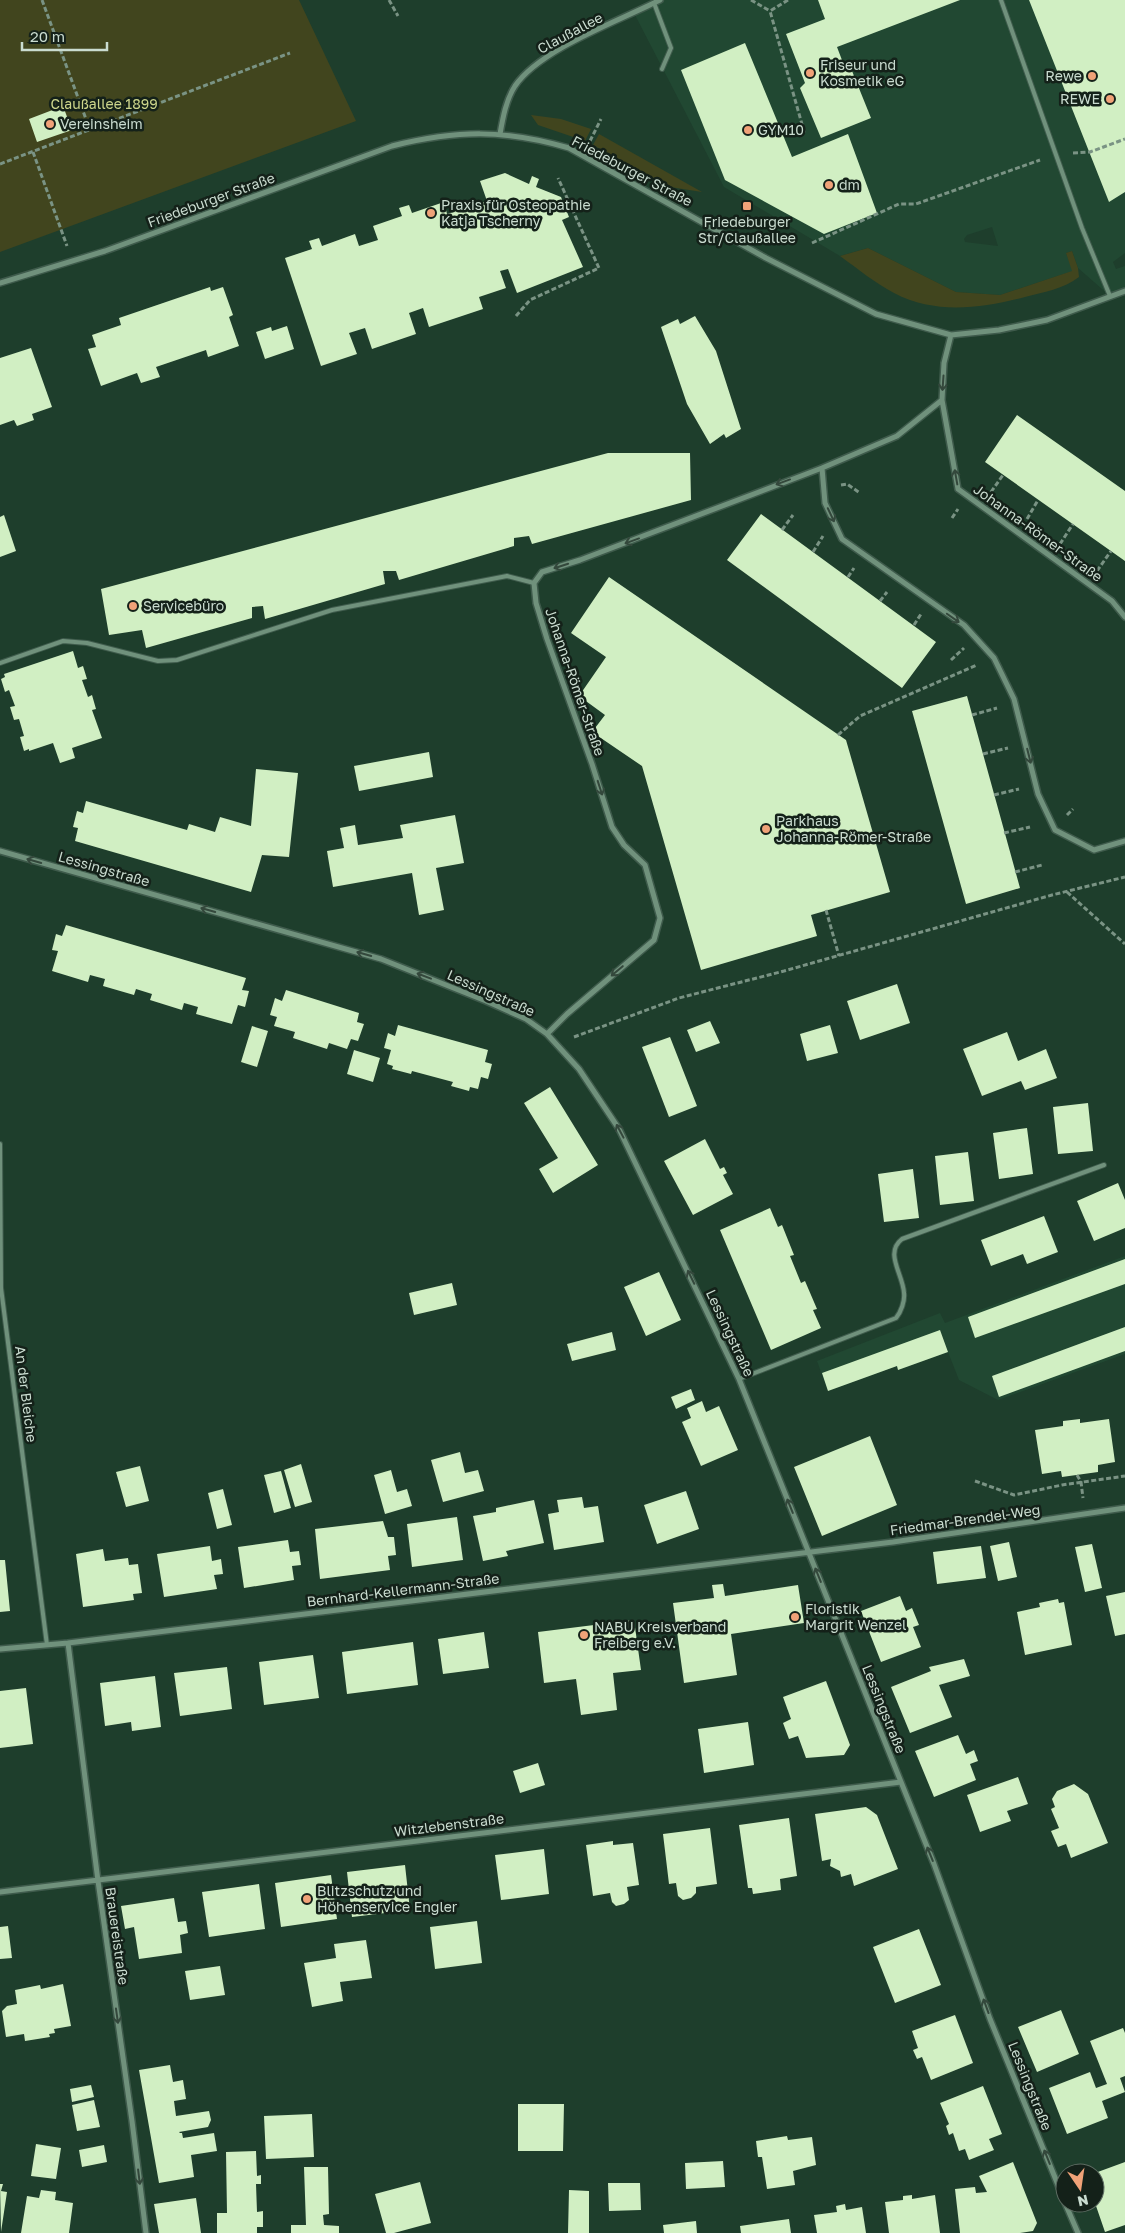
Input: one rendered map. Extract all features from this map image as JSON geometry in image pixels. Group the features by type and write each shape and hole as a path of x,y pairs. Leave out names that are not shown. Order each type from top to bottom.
{"street":[{"name":"Claußallee","path":"500,134 506,106 514,87 528,70 556,50 657,1"},
{"name":"Friedeburger Straße","path":"0,283 105,251 392,146 428,137 460,133 500,134 537,139 583,154 766,258 876,314 951,335 999,330 1047,320 1125,291"},
{"name":"Johanna-Römer-Straße","path":"951,335 944,363 942,400 958,489 1112,601 1125,617"},
{"path":"534,583 542,572 624,544 822,468 897,436 942,400"},
{"path":"822,468 825,503 842,539 964,625 994,658 1014,699 1038,794 1055,830 1094,850 1125,841"},
{"name":"Johanna-Römer-Straße","path":"534,583 536,602 547,640 592,764 612,827 624,845 645,865 660,918 654,940 567,1014 547,1034"},
{"name":"Lessingstraße","path":"0,851 382,959 526,1019 547,1034 579,1069 619,1129 739,1379 934,1864 990,2019 1055,2178"},
{"name":"Friedmar-Brendel-Weg","path":"808,1552 892,1542 1125,1508"},
{"name":"Bernhard-Kellermann-Straße","path":"0,1649 68,1643 808,1552"},
{"name":"Brauereistraße","path":"68,1643 146,2233"},
{"name":"Witzlebenstraße","path":"0,1892 514,1828 735,1804 901,1782"},
{"name":"Lessingstraße","path":"1070,2213 1078,2233"}],"lane":[{"path":"1001,0 1082,228 1110,296"},
{"path":"657,1 671,48 662,69"},
{"path":"0,663 63,641 87,643 158,661 177,660 332,610 507,576 534,583"},
{"name":"An der Bleiche","path":"0,1144 1,1288 47,1645"},
{"path":"739,1379 896,1318 900,1312 905,1293 894,1248 902,1239 1104,1166"}],"path":[{"path":"42,0 90,130"},
{"path":"389,0 398,16"},
{"path":"751,0 770,11 805,135"},
{"path":"770,11 788,0"},
{"path":"0,164 290,52"},
{"path":"583,154 600,119"},
{"path":"812,242 899,204 916,204 1057,154 1090,152 1125,139"},
{"path":"33,152 72,261"},
{"path":"516,316 530,300 599,268 558,178"},
{"path":"989,495 1003,475"},
{"path":"1025,522 1038,500"},
{"path":"782,530 794,516"},
{"path":"1059,546 1073,524"},
{"path":"812,552 823,536"},
{"path":"1095,574 1111,551"},
{"path":"848,577 853,570"},
{"path":"880,601 888,591"},
{"path":"914,626 924,610"},
{"path":"951,660 964,648"},
{"path":"838,735 860,716 994,658"},
{"path":"972,715 997,708"},
{"path":"983,754 1008,748"},
{"path":"994,795 1019,788"},
{"path":"1004,833 1030,826"},
{"path":"1015,872 1042,865"},
{"path":"556,1044 679,998 839,956 1067,892 1125,878"},
{"path":"1067,892 1125,944"},
{"path":"826,910 839,956"},
{"path":"1077,1474 1081,1482 1085,1514"},
{"path":"975,1481 1014,1495 1081,1482 1125,1476"}],"shaded area":[{"path":"660,0 1125,0 1125,253 1113,262 1116,269 1125,266 1125,291 1110,296 1078,268 1072,251 1066,253 1073,271 1000,295 956,292 868,248 840,256 724,187 634,13","holes":["992,227 998,246 965,242 964,239 967,235"]},
{"path":"1125,1256 1125,1354 998,1400 959,1380 948,1352 898,1370 897,1366 828,1391 817,1361 940,1313 945,1323"}],"green space":[{"name":"Claußallee 1899","path":"0,0 299,0 356,121 0,252"},
{"path":"531,115 561,119 591,129 585,141 538,125"},
{"path":"599,134 702,192 670,187 593,145"},
{"path":"868,248 956,292 1000,295 1072,271 1066,253 1072,251 1079,277 1046,292 1009,301 976,306 943,307 910,300 894,293 840,256"}],"building":[{"path":"818,0 960,0 837,47 845,68 850,66 871,118 821,138 800,88 805,83 786,34 825,19"},
{"name":"Rewe","path":"1029,0 1125,0 1125,192 1109,202"},
{"path":"745,43 792,157 848,134 877,213 824,234 725,180 681,70"},
{"name":"Vereinsheim","path":"63,106 72,130 37,142 29,119"},
{"path":"505,173 529,184 532,176 539,179 536,187 561,197 569,217 562,220 583,267 517,293 508,269 500,271 506,288 479,297 483,309 429,327 423,308 409,313 416,334 372,349 365,328 349,333 357,354 321,366 285,258 312,249 309,241 319,238 322,246 355,234 359,246 378,240 373,226 402,216 399,208 409,205 412,213 444,202 447,214 487,201 480,181"},
{"path":"210,287 211,291 223,287 233,315 229,317 239,346 208,357 206,350 156,367 160,377 141,383 137,373 101,386 88,349 96,347 92,335 121,325 119,318"},
{"path":"695,316 716,351 741,429 726,438 724,434 710,444 687,404 661,327 678,319 680,324"},
{"path":"287,326 294,349 265,359 256,332 271,327 272,331"},
{"path":"31,348 52,407 32,414 34,420 17,426 14,420 0,425 0,358"},
{"path":"1017,415 1125,491 1125,561 985,462"},
{"path":"608,453 690,453 691,500 532,544 529,536 514,538 514,546 399,580 396,571 383,571 385,584 265,619 263,606 252,607 252,618 146,648 142,630 109,635 101,589"},
{"path":"761,514 936,642 902,688 727,560"},
{"path":"4,515 16,551 0,557 0,517"},
{"name":"Parkhaus Johanna-Römer-Straße","path":"609,577 846,740 890,892 811,915 817,936 701,970 642,766 592,732 605,715 579,696 606,657 571,633"},
{"path":"73,651 78,668 83,666 87,679 82,680 88,697 92,695 96,709 92,710 102,738 72,748 75,758 60,763 53,743 24,751 20,737 24,736 19,719 14,720 10,707 15,706 9,690 5,692 1,679 5,677 4,674"},
{"path":"967,696 1020,888 966,904 912,711"},
{"path":"429,752 433,777 359,791 354,766"},
{"path":"256,769 298,773 289,857 262,855 251,892 75,841 78,828 73,827 77,811 83,813 86,801 187,830 189,824 215,832 220,817 251,826"},
{"path":"455,815 464,863 436,868 444,910 419,915 412,873 333,887 327,851 344,848 340,828 355,825 358,845 403,838 400,825"},
{"path":"66,925 246,978 242,990 249,991 245,1007 238,1005 232,1024 196,1014 198,1007 184,1003 182,1010 150,1000 152,994 136,989 134,995 103,986 105,979 90,975 88,982 52,971 58,951 52,950 56,934 62,936"},
{"path":"897,984 910,1023 860,1040 847,1001"},
{"path":"286,990 359,1013 357,1022 364,1024 358,1041 351,1039 347,1049 329,1043 327,1049 293,1038 295,1032 274,1026 277,1017 270,1015 275,998 282,1001"},
{"path":"710,1021 720,1043 696,1052 687,1030"},
{"path":"398,1025 488,1050 485,1062 492,1064 488,1079 481,1077 478,1089 470,1087 469,1091 451,1086 453,1082 412,1071 411,1074 392,1069 393,1066 387,1064 391,1050 384,1048 388,1033 395,1036"},
{"path":"830,1025 838,1053 807,1061 800,1034"},
{"path":"252,1026 268,1031 257,1067 241,1062"},
{"path":"1007,1032 1018,1061 1046,1049 1057,1078 1025,1090 1021,1081 982,1096 963,1049"},
{"path":"670,1037 697,1106 669,1117 642,1047"},
{"path":"354,1050 380,1058 373,1082 347,1074"},
{"path":"550,1087 598,1165 553,1193 539,1169 558,1158 524,1103"},
{"path":"1088,1103 1093,1151 1058,1154 1053,1107"},
{"path":"1027,1128 1033,1174 999,1179 993,1133"},
{"path":"705,1139 720,1169 724,1167 727,1173 723,1175 733,1194 693,1215 664,1161"},
{"path":"968,1152 974,1201 940,1205 935,1156"},
{"path":"913,1169 919,1218 884,1222 878,1174"},
{"path":"1118,1183 1125,1200 1125,1228 1094,1241 1077,1201"},
{"path":"770,1208 778,1227 782,1225 794,1255 790,1256 801,1283 805,1281 817,1309 813,1310 821,1328 771,1350 720,1230"},
{"path":"1044,1216 1058,1252 1027,1264 1023,1254 991,1266 981,1240"},
{"path":"1125,1259 1125,1284 975,1338 968,1317"},
{"path":"659,1272 681,1320 646,1336 624,1287"},
{"path":"452,1283 457,1305 414,1315 409,1293"},
{"path":"1125,1327 1125,1351 999,1397 992,1376"},
{"path":"940,1330 948,1352 898,1370 897,1366 828,1391 822,1373"},
{"path":"612,1332 616,1350 572,1361 567,1344"},
{"path":"691,1389 695,1400 676,1409 671,1397"},
{"path":"702,1401 706,1412 719,1406 738,1450 701,1466 682,1422 691,1418 687,1408"},
{"path":"1080,1419 1080,1423 1109,1419 1115,1462 1098,1465 1098,1472 1062,1477 1061,1471 1042,1474 1035,1430 1063,1426 1063,1421"},
{"path":"870,1436 897,1505 822,1536 794,1467"},
{"path":"460,1452 465,1473 478,1470 484,1491 443,1502 431,1460"},
{"path":"301,1464 312,1502 295,1507 284,1470"},
{"path":"140,1466 149,1501 126,1507 116,1472"},
{"path":"391,1470 397,1492 407,1489 412,1506 385,1514 374,1475"},
{"path":"281,1471 291,1508 274,1513 264,1475"},
{"path":"223,1489 232,1525 217,1529 208,1493"},
{"path":"686,1491 699,1529 657,1544 644,1505"},
{"path":"582,1497 584,1508 598,1506 604,1542 554,1550 548,1514 559,1512 557,1500"},
{"path":"534,1500 544,1543 506,1551 508,1556 483,1561 473,1516 496,1512 496,1508"},
{"path":"457,1517 463,1560 412,1567 407,1524"},
{"path":"383,1521 388,1537 394,1537 396,1555 388,1556 390,1570 320,1579 315,1529"},
{"path":"288,1540 290,1552 299,1551 301,1565 292,1566 294,1580 244,1588 238,1547"},
{"path":"1009,1542 1017,1577 998,1581 990,1546"},
{"path":"1092,1544 1102,1588 1085,1592 1075,1547"},
{"path":"210,1546 212,1561 221,1559 223,1574 214,1575 217,1589 164,1597 157,1554"},
{"path":"981,1546 986,1578 937,1584 933,1552"},
{"path":"103,1549 105,1561 128,1558 129,1565 138,1564 142,1593 133,1594 134,1600 83,1607 76,1554"},
{"path":"0,1560 5,1560 10,1611 0,1612"},
{"path":"723,1584 725,1596 798,1585 804,1623 731,1634 737,1675 684,1683 673,1603 714,1598 712,1585"},
{"path":"1125,1592 1125,1634 1115,1636 1106,1596"},
{"path":"900,1596 906,1611 912,1608 919,1625 913,1627 921,1647 881,1662 861,1611"},
{"path":"1058,1599 1059,1603 1064,1602 1072,1645 1025,1655 1017,1612 1040,1607 1039,1603"},
{"path":"634,1620 641,1670 613,1673 617,1710 581,1715 576,1679 544,1683 538,1632"},
{"path":"484,1632 489,1668 443,1674 438,1639"},
{"path":"413,1642 418,1685 347,1694 342,1652"},
{"path":"313,1655 319,1698 264,1705 259,1662"},
{"path":"964,1659 970,1676 939,1685 952,1717 910,1733 891,1687 931,1671 929,1667"},
{"path":"227,1667 232,1709 180,1716 174,1673"},
{"path":"155,1676 161,1727 132,1731 131,1722 105,1726 100,1683"},
{"path":"826,1681 850,1745 844,1755 806,1758 798,1736 789,1739 783,1723 791,1719 783,1697"},
{"path":"26,1688 33,1744 0,1748 0,1691"},
{"path":"748,1722 754,1765 704,1773 698,1729"},
{"path":"958,1735 966,1754 974,1750 978,1761 970,1764 976,1780 934,1797 915,1751"},
{"path":"538,1763 545,1785 520,1793 513,1771"},
{"path":"1018,1777 1028,1804 1007,1811 1011,1821 980,1832 967,1795"},
{"path":"1074,1784 1088,1794 1108,1843 1071,1858 1066,1844 1058,1847 1051,1831 1059,1828 1051,1809 1055,1807 1052,1799 1057,1791"},
{"path":"866,1807 877,1815 898,1869 854,1886 851,1874 841,1877 840,1871 830,1866 831,1859 822,1861 815,1814"},
{"path":"789,1818 797,1876 780,1879 781,1890 753,1894 752,1888 748,1888 739,1825"},
{"path":"710,1828 717,1884 696,1887 696,1893 691,1898 683,1900 678,1896 676,1883 669,1884 663,1834"},
{"path":"613,1841 613,1845 633,1843 639,1885 627,1887 629,1900 624,1904 616,1906 612,1902 610,1893 593,1896 586,1845"},
{"path":"544,1849 549,1894 501,1900 495,1855"},
{"path":"405,1865 410,1910 352,1917 347,1872"},
{"path":"331,1875 337,1919 281,1927 275,1883"},
{"path":"259,1884 265,1929 209,1937 202,1892"},
{"path":"174,1898 178,1922 186,1921 188,1933 180,1935 182,1953 139,1959 134,1927 125,1929 121,1906"},
{"path":"477,1921 482,1963 435,1969 430,1927"},
{"path":"8,1926 12,1958 0,1959 0,1927"},
{"path":"919,1929 941,1985 895,2003 873,1947"},
{"path":"366,1940 372,1978 340,1982 343,2001 312,2007 304,1963 336,1958 334,1944"},
{"path":"220,1966 225,1995 190,2000 185,1971"},
{"path":"63,1984 71,2026 54,2029 55,2033 49,2034 50,2037 25,2041 24,2034 6,2037 2,2011 7,2006 17,2004 15,1990 40,1985 41,1989"},
{"path":"1061,2010 1079,2054 1037,2072 1018,2027"},
{"path":"955,2015 973,2063 931,2080 922,2057 917,2059 913,2050 918,2048 912,2031"},
{"path":"1123,2028 1125,2033 1125,2076 1120,2078 1125,2092 1102,2101 1108,2118 1067,2134 1049,2088 1090,2072 1096,2088 1107,2084 1090,2041"},
{"path":"170,2065 173,2082 183,2080 186,2099 174,2101 176,2116 209,2111 211,2120 208,2127 179,2132 182,2133 183,2138 214,2133 217,2151 191,2155 194,2177 159,2183 139,2070"},
{"path":"91,2085 94,2097 72,2102 70,2089"},
{"path":"983,2086 1002,2134 989,2139 994,2150 969,2160 965,2149 959,2151 953,2133 949,2135 946,2126 949,2124 940,2103"},
{"path":"94,2100 100,2127 77,2131 72,2105"},
{"path":"518,2104 564,2104 563,2151 518,2151"},
{"path":"312,2114 314,2157 266,2159 264,2116"},
{"path":"787,2136 788,2140 812,2137 816,2165 793,2171 795,2185 767,2189 762,2157 758,2157 756,2141"},
{"path":"36,2144 61,2148 56,2179 31,2176"},
{"path":"104,2145 107,2162 82,2167 79,2150"},
{"path":"256,2151 257,2176 261,2175 261,2184 256,2184 257,2212 263,2211 263,2227 257,2227 257,2233 217,2233 217,2213 227,2213 226,2152"},
{"path":"723,2161 725,2187 686,2189 685,2163"},
{"path":"1013,2162 1037,2223 1033,2231 1020,2233 960,2233 955,2189 975,2187 976,2193 987,2192 979,2176"},
{"path":"1125,2162 1125,2225 1105,2232 1098,2213 1105,2213 1105,2169"},
{"path":"304,2167 328,2167 329,2214 323,2215 324,2225 339,2226 339,2233 291,2233 291,2225 306,2225"},
{"path":"420,2182 431,2223 394,2233 386,2233 375,2194"},
{"path":"608,2183 640,2183 641,2210 609,2211"},
{"path":"0,2184 3,2184 1,2191 7,2192 1,2232"},
{"path":"41,2190 56,2192 55,2200 73,2203 69,2233 21,2233 27,2196 39,2198"},
{"path":"569,2190 589,2191 589,2233 568,2233"},
{"path":"912,2195 912,2199 935,2195 940,2233 889,2233 885,2202 903,2200 903,2196"},
{"path":"196,2198 201,2233 159,2233 154,2204"},
{"path":"845,2204 846,2210 862,2207 866,2233 817,2233 814,2215 837,2212 836,2206"},
{"path":"789,2219 791,2233 741,2233 740,2226"},
{"path":"696,2221 697,2233 664,2233 663,2225"}],"place":[{"name":"Friseur und Kosmetik eG","path":"810,73"},
{"name":"Rewe","path":"1092,76"},
{"name":"REWE","path":"1110,99"},
{"name":"Vereinsheim","path":"50,124"},
{"name":"GYM10","path":"748,130"},
{"name":"dm","path":"829,185"},
{"name":"Friedeburger Str/Claußallee","path":"747,206"},
{"name":"Praxis für Osteopathie Katja Tscherny","path":"431,213"},
{"name":"Servicebüro","path":"133,606"},
{"name":"Parkhaus Johanna-Römer-Straße","path":"766,829"},
{"name":"Floristik Margrit Wenzel","path":"795,1617"},
{"name":"NABU Kreisverband Freiberg e.V.","path":"584,1635"},
{"name":"Blitzschutz und Höhenservice Engler","path":"307,1899"}]}
